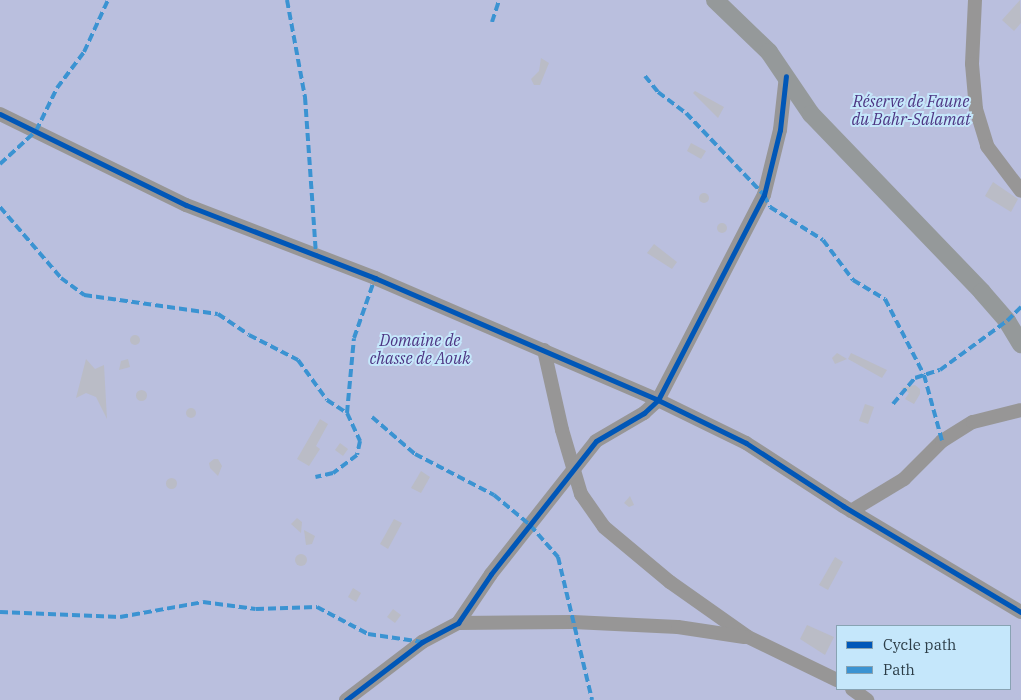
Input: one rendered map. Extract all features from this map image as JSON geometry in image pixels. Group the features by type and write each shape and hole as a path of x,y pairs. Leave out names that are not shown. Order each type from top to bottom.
{"main road":[{"path":"715,0 769,52 811,114 982,292 1007,321 1021,344"}],"street":[{"path":"976,0 972,64 976,109 987,146 1021,191"},
{"path":"346,700 422,642 458,622 491,574 574,472 596,441 644,413 658,400 764,195 780,130 786,76"},
{"path":"0,114 186,205 375,278 658,400 746,443 851,511 1021,612"},
{"path":"544,350 581,494 604,527 623,546 748,638 836,680"},
{"path":"851,511 904,479 942,441 973,422 1021,410"},
{"path":"458,622 551,621 678,627 748,638"},
{"path":"853,690 867,700"}],"green space":[{"name":"Domaine de chasse de Aouk","path":"0,0 1021,0 1021,700 0,700"}],"building":[{"path":"1020,0 1021,23 1014,31 1002,20"},
{"path":"541,58 549,63 540,85 534,85 531,79 539,71"},
{"path":"695,91 724,107 718,118 693,93"},
{"path":"691,143 706,151 701,159 687,151"},
{"path":"993,182 1018,199 1011,212 985,196"},
{"path":"702,193 706,193 709,198 708,202 702,203 699,200 699,196"},
{"path":"722,223 727,228 722,233 717,228"},
{"path":"654,244 677,262 672,269 647,253"},
{"path":"133,335 137,335 140,340 139,344 133,345 130,342 130,338"},
{"path":"837,353 847,359 835,364 832,358"},
{"path":"851,353 887,370 882,378 848,359"},
{"path":"86,359 95,369 104,365 107,419 96,397 86,393 76,398"},
{"path":"128,359 130,367 119,370 121,361"},
{"path":"915,385 920,389 920,394 914,404 905,399 909,393 901,388"},
{"path":"141,389 147,395 141,401 135,395"},
{"path":"865,404 874,407 868,424 859,421"},
{"path":"189,408 193,408 196,413 195,417 189,418 186,415 186,411"},
{"path":"320,419 328,424 316,446 320,449 309,466 297,459"},
{"path":"340,443 348,449 343,456 335,450"},
{"path":"214,459 218,459 222,466 218,476 210,468 209,463"},
{"path":"421,471 430,477 421,493 411,488"},
{"path":"169,478 173,478 176,483 175,487 169,488 166,485 166,481"},
{"path":"630,496 634,505 629,507 624,503"},
{"path":"297,518 302,522 301,533 291,524"},
{"path":"394,519 402,523 388,549 380,544"},
{"path":"304,530 315,536 312,544 306,545"},
{"path":"299,554 303,554 307,560 303,566 299,566 295,562 295,558"},
{"path":"835,557 843,562 828,590 819,585"},
{"path":"353,588 361,593 356,602 348,597"},
{"path":"393,609 401,615 395,623 387,617"},
{"path":"807,625 834,637 825,655 800,639"}],"marked path":[{"path":"0,164 36,131 57,88 84,52 108,0"},
{"path":"287,0 305,97 316,255"},
{"path":"492,22 499,0"},
{"path":"645,76 658,92 686,113 764,195 770,207 823,240 853,280 885,299 924,375 942,441"},
{"path":"0,207 61,278 84,295 218,314 249,335 298,360 327,400 347,413 360,441 357,455 333,473 315,477"},
{"path":"347,413 354,338 375,278"},
{"path":"893,404 915,378 940,370 1007,321 1021,307"},
{"path":"372,417 415,454 494,495 530,525 558,557 592,700"},
{"path":"0,612 120,617 203,602 256,609 317,607 368,634 422,642"}],"cycle path":[{"path":"346,700 422,642 458,623 491,574 596,441 644,413 658,400 764,195 780,130 786,76"},
{"path":"0,114 186,205 375,278 658,400 746,443 843,506 1021,612"}],"park label":[{"name":"Réserve de Faune du Bahr-Salamat","path":"911,110"}]}
